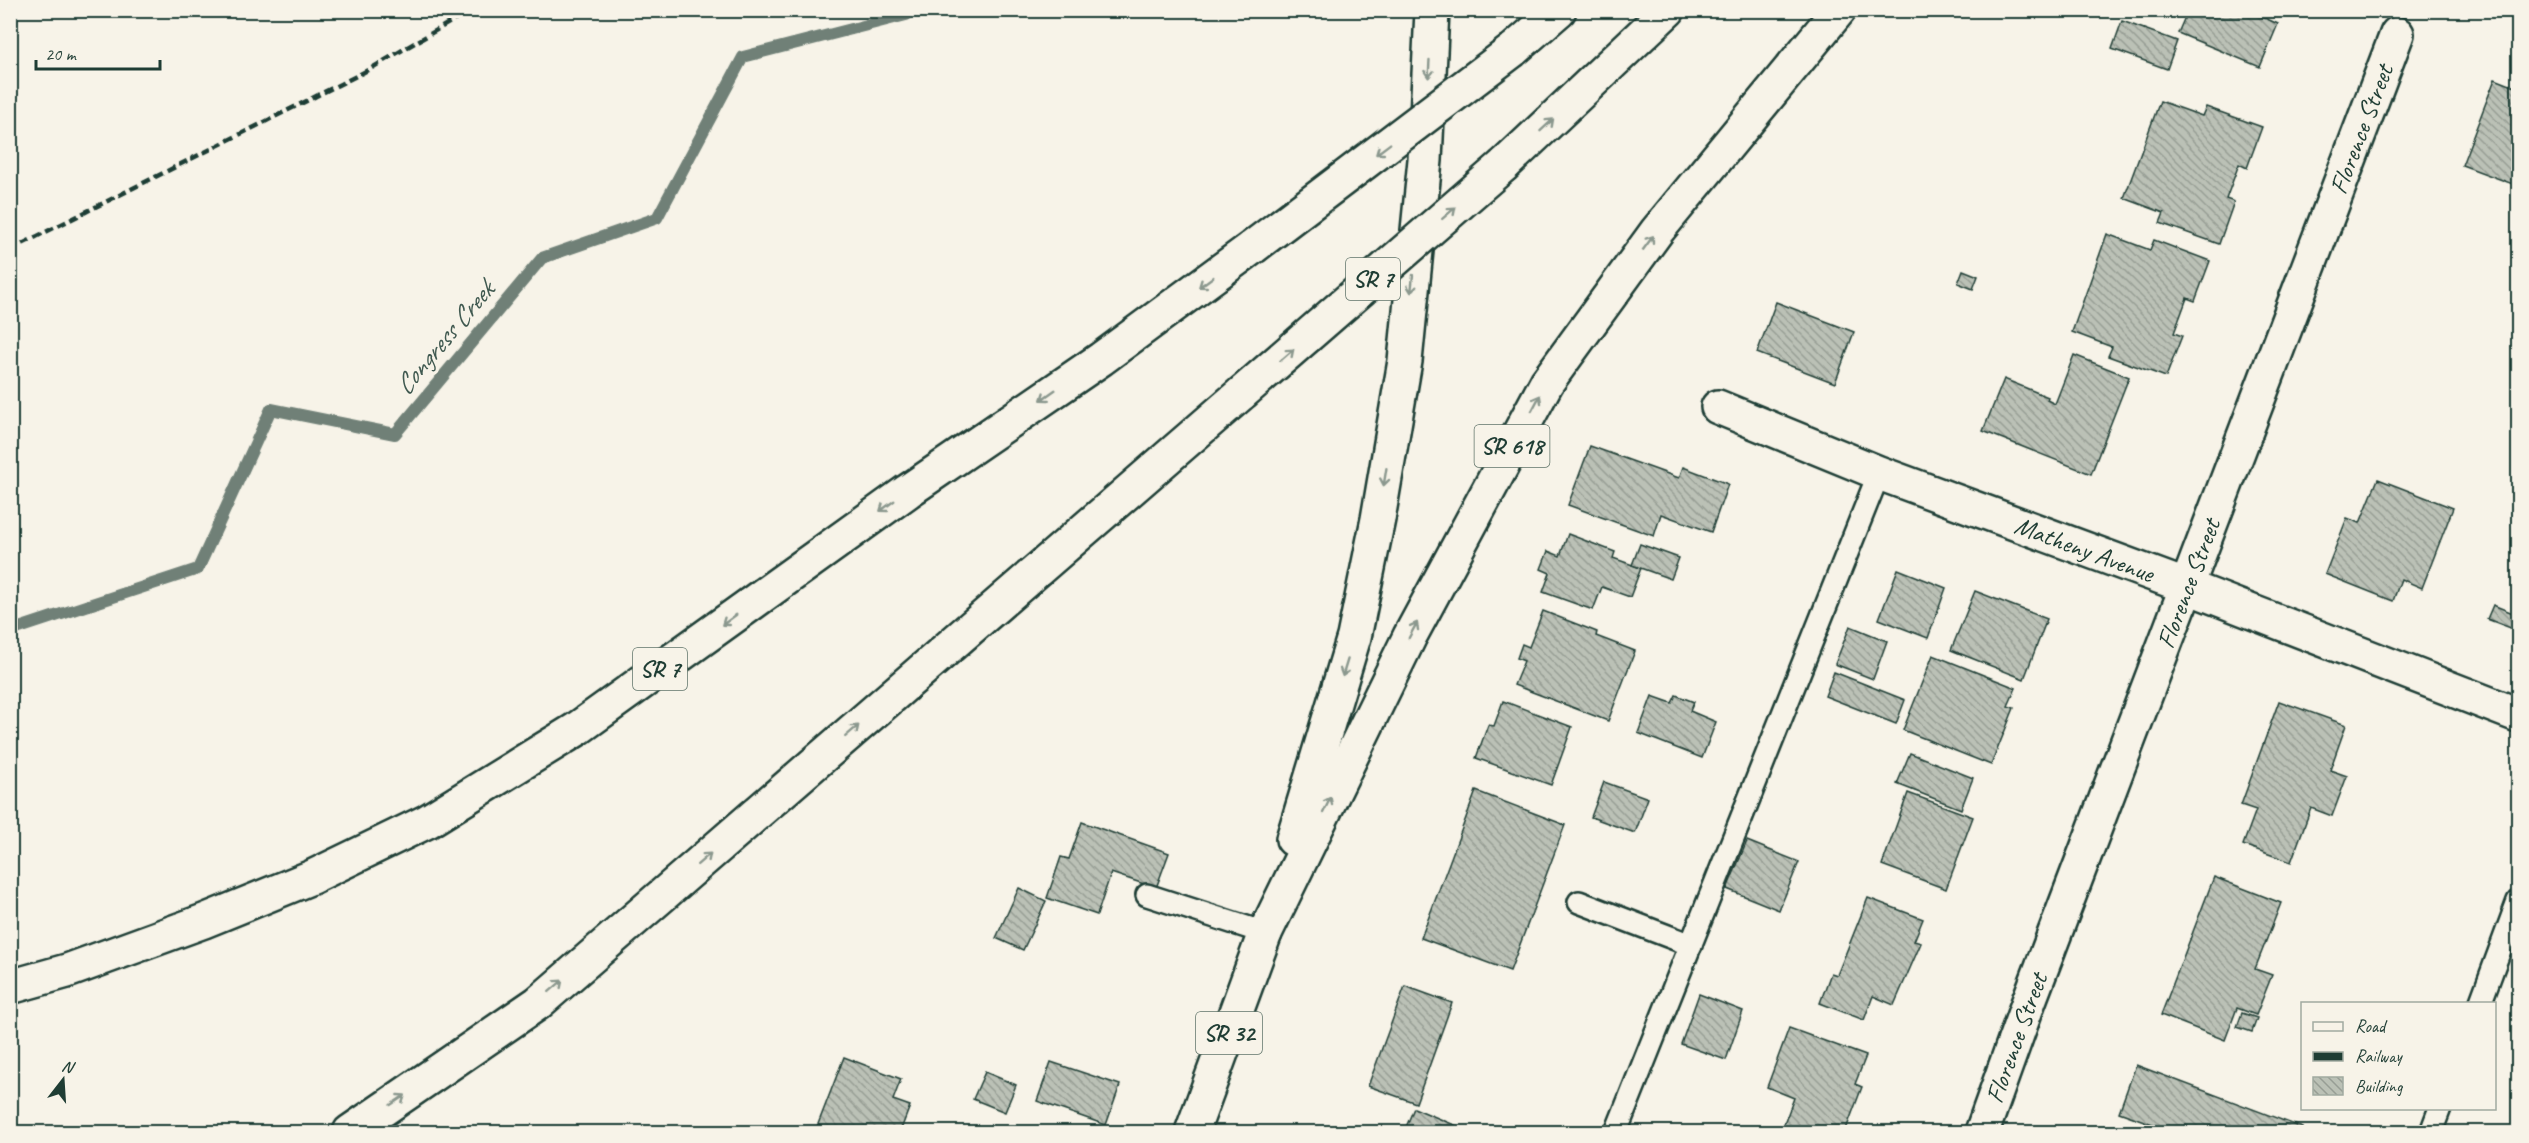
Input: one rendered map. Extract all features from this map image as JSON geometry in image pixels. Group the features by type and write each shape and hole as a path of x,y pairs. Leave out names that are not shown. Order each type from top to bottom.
{"main road":[{"path":"1265,933 1354,637 1378,519 1405,361 1425,160 1432,10"},
{"name":"SR 7","path":"10,987 67,971 204,921 312,877 428,821 577,729 908,491 1101,359 1513,50 1560,10"},
{"name":"SR 7","path":"350,1132 537,1003 1504,165 1668,10"},
{"name":"SR 618","path":"1265,933 1410,636 1547,382 1657,231 1839,10"},
{"name":"Florence Street","path":"1982,1132 2397,34"},
{"name":"Matheny Avenue","path":"1718,407 1879,473 2188,587 2518,715"},
{"name":"SR 32","path":"1192,1132 1265,933"}],"lane":[{"path":"1616,1132 1879,473"},
{"path":"1147,895 1265,933"},
{"path":"2481,1002 2518,901"},
{"path":"1579,902 1691,945"},
{"path":"2431,1132 2439,1110"}],"building":[{"path":"2188,10 2247,10 2278,24 2260,67 2178,33"},
{"path":"2122,21 2177,41 2167,69 2112,49"},
{"path":"2495,79 2518,88 2518,186 2462,165"},
{"path":"2160,101 2202,116 2206,107 2262,127 2247,168 2239,164 2226,199 2234,202 2219,244 2160,223 2164,213 2124,198"},
{"path":"2107,234 2150,250 2154,240 2210,261 2195,301 2187,298 2174,333 2182,336 2166,377 2108,356 2112,347 2072,332"},
{"path":"1963,270 1978,276 1973,289 1958,283"},
{"path":"1776,302 1854,332 1835,383 1757,353"},
{"path":"2074,355 2129,377 2091,474 1983,431 2004,379 2048,397 2047,400 2055,404"},
{"path":"1590,446 1679,478 1683,467 1728,484 1711,532 1661,514 1654,536 1568,505"},
{"path":"2378,479 2453,508 2422,588 2401,579 2393,601 2325,574 2347,518 2360,523"},
{"path":"1568,534 1615,552 1613,558 1641,568 1630,597 1602,587 1593,610 1543,592 1550,573 1541,569 1548,551 1560,556"},
{"path":"1640,544 1679,558 1671,579 1632,565"},
{"path":"1898,569 1946,588 1928,638 1879,619"},
{"path":"1975,591 2047,619 2024,679 1951,650"},
{"path":"2493,605 2518,615 2516,630 2487,619"},
{"path":"1543,611 1597,632 1596,636 1635,651 1608,721 1514,685 1524,661 1517,658 1522,644 1529,647"},
{"path":"1850,626 1887,641 1873,679 1835,664"},
{"path":"1933,655 2016,688 2008,706 2014,708 1991,765 1903,730"},
{"path":"1834,672 1905,700 1896,724 1825,696"},
{"path":"1676,695 1694,702 1690,711 1716,722 1702,758 1638,733 1652,696 1672,703"},
{"path":"1503,701 1572,727 1551,785 1476,758 1488,725 1494,726"},
{"path":"2279,701 2346,725 2330,770 2347,776 2332,816 2311,808 2291,862 2243,845 2256,810 2241,805"},
{"path":"1910,753 1973,778 1961,809 1897,784"},
{"path":"1604,782 1648,798 1635,833 1591,817"},
{"path":"1476,791 1565,825 1510,971 1421,938"},
{"path":"1908,793 1973,817 1946,889 1882,865"},
{"path":"1082,822 1169,853 1156,888 1111,873 1097,915 1047,898 1061,857 1069,859"},
{"path":"1747,841 1799,862 1779,910 1727,889"},
{"path":"2214,877 2281,903 2255,969 2272,975 2256,1015 2237,1008 2225,1040 2161,1015"},
{"path":"1019,888 1046,901 1023,950 996,938"},
{"path":"1868,898 1923,919 1914,941 1921,943 1894,1005 1873,996 1864,1020 1820,1003 1831,973 1837,975"},
{"path":"1405,986 1452,1003 1416,1103 1368,1086"},
{"path":"1699,994 1743,1011 1726,1060 1681,1044"},
{"path":"2242,1013 2257,1018 2252,1032 2237,1027"},
{"path":"1789,1028 1866,1056 1855,1084 1862,1087 1845,1132 1781,1132 1794,1098 1767,1087"},
{"path":"844,1057 901,1079 893,1100 910,1106 900,1132 815,1132"},
{"path":"1051,1062 1120,1085 1106,1125 1037,1101"},
{"path":"2136,1065 2303,1128 2301,1132 2156,1132 2158,1126 2119,1112"},
{"path":"985,1072 1016,1085 1005,1112 973,1099"},
{"path":"1414,1108 1459,1127 1457,1132 1404,1132"}],"waterway":[{"name":"Congress Creek","path":"10,631 198,569 271,409 395,434 542,258 657,218 743,57 906,15 913,10"}],"railway":[{"path":"10,250 370,69 471,10"}]}
